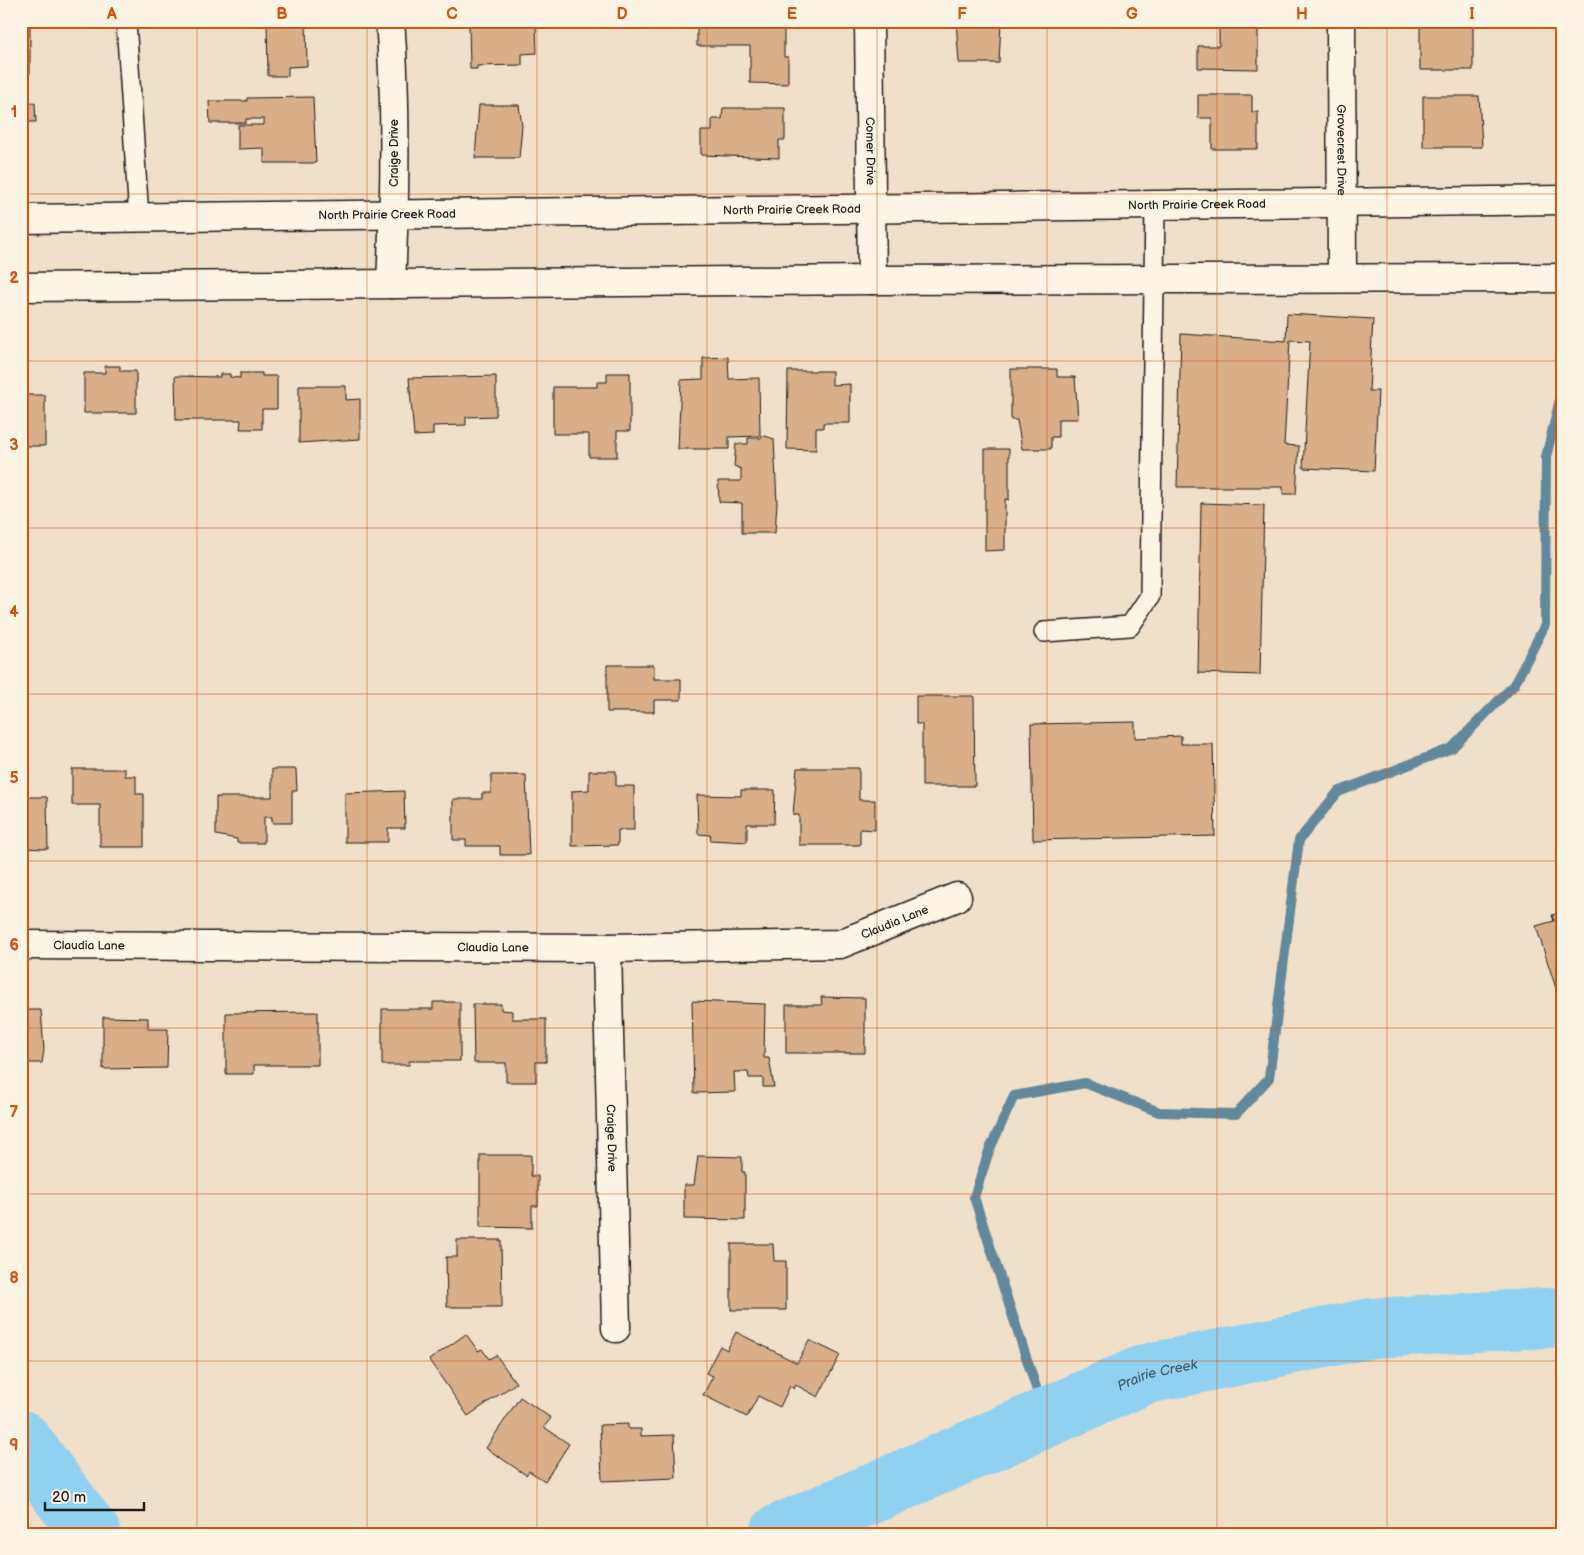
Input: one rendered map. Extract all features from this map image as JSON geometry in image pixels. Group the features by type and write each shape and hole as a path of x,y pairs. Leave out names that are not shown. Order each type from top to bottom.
{"main road":[{"name":"Craige Drive","path":"390,21 394,66 394,215 391,284"},
{"name":"Comer Drive","path":"869,21 869,209 872,280"},
{"name":"Grovecrest Drive","path":"1341,21 1342,278"},
{"name":"North Prairie Creek Road","path":"21,219 1563,200"},
{"path":"21,287 1154,278 1563,278"},
{"name":"Claudia Lane","path":"21,945 607,948 840,944 957,897"},
{"name":"Craige Drive","path":"607,948 616,1328"}],"lane":[{"path":"126,21 138,218"},
{"path":"1044,632 1130,626 1150,596 1155,206"}],"building":[{"path":"21,21 30,21 30,73 21,73"},
{"path":"267,21 306,21 307,66 288,67 288,76 268,76"},
{"path":"697,21 784,21 784,57 788,57 788,84 750,83 750,46 697,46"},
{"path":"956,21 1001,21 999,63 959,63"},
{"path":"1219,21 1258,21 1258,69 1198,68 1198,46 1219,46"},
{"path":"1452,21 1473,25 1473,70 1420,70 1420,25 1452,25"},
{"path":"536,23 537,53 522,54 522,65 477,66 477,69 470,69 469,24"},
{"path":"1198,95 1252,95 1252,112 1258,112 1258,149 1212,149 1212,118 1198,118"},
{"path":"1423,96 1479,96 1482,147 1423,147"},
{"path":"313,97 316,163 264,163 264,148 238,149 238,125 264,125 264,119 246,119 246,123 210,123 209,101 247,101 247,98"},
{"path":"21,103 35,103 36,122 21,122"},
{"path":"479,105 519,105 522,126 519,158 475,158"},
{"path":"723,108 785,108 785,140 779,140 779,158 701,155 701,131 712,131 712,119 722,119"},
{"path":"1287,314 1373,319 1369,391 1378,391 1374,471 1303,468 1310,341 1290,340 1284,445 1299,446 1296,494 1283,494 1283,487 1177,487 1181,334 1286,341"},
{"path":"728,357 729,379 759,378 760,436 729,437 729,449 678,449 681,380 703,379 703,358"},
{"path":"105,366 120,366 120,371 136,371 136,413 84,413 84,373 105,373"},
{"path":"1011,369 1057,369 1057,377 1075,377 1078,419 1058,419 1058,437 1051,437 1051,449 1022,449 1017,420 1011,420"},
{"path":"788,371 832,371 832,385 850,384 850,423 823,423 823,428 816,428 816,450 787,449"},
{"path":"240,373 262,373 262,376 277,376 277,409 262,409 262,429 240,429 241,420 176,420 175,376 220,377 220,374 230,374 230,377 240,378"},
{"path":"607,373 630,373 630,431 617,431 617,457 589,457 589,434 553,434 553,387 597,387 597,382 607,382"},
{"path":"496,376 496,416 466,417 466,425 433,426 433,435 414,436 409,378"},
{"path":"299,386 346,386 346,400 360,399 360,439 299,443"},
{"path":"21,395 45,395 45,446 21,446"},
{"path":"762,435 774,439 777,503 775,533 742,533 742,503 719,502 718,481 741,481 741,469 734,466 736,444 748,444 748,438 762,438"},
{"path":"985,449 1009,449 1009,500 1005,499 1005,550 985,551"},
{"path":"1201,503 1264,505 1260,675 1198,673"},
{"path":"607,665 654,665 654,679 681,679 681,700 654,700 654,712 607,712"},
{"path":"916,696 974,696 975,786 922,786 922,724 916,724"},
{"path":"1135,722 1135,738 1181,736 1181,744 1213,744 1215,836 1033,840 1031,724"},
{"path":"797,768 859,768 859,800 875,800 875,830 860,829 860,845 799,845 799,815 793,815"},
{"path":"72,769 125,769 125,776 136,776 136,794 144,794 144,847 100,847 100,805 72,805"},
{"path":"272,769 296,769 297,791 292,791 292,823 272,823 272,817 264,817 264,843 237,843 237,839 216,835 216,797 272,797"},
{"path":"589,771 616,771 616,786 634,786 634,830 618,830 618,845 572,846 572,791 589,790"},
{"path":"491,775 526,775 529,855 500,855 500,846 466,846 466,840 453,840 453,799 482,799 482,793 491,793"},
{"path":"741,790 775,790 774,824 747,824 747,842 710,840 711,835 698,834 697,795 741,796"},
{"path":"404,791 405,828 388,828 388,842 345,842 345,793"},
{"path":"21,797 47,797 48,849 21,848"},
{"path":"1563,912 1562,1007 1536,926 1554,921 1552,915"},
{"path":"821,997 865,998 865,1053 786,1053 786,1005 822,1005"},
{"path":"692,1001 765,1004 764,1058 769,1058 774,1087 763,1087 763,1078 749,1078 748,1072 734,1072 735,1092 694,1093"},
{"path":"433,1002 460,1002 460,1061 409,1061 409,1065 382,1065 382,1009 433,1009"},
{"path":"473,1004 501,1004 501,1010 512,1011 512,1019 546,1019 546,1062 536,1062 536,1082 506,1082 506,1063 474,1063"},
{"path":"21,1010 41,1010 44,1050 42,1063 21,1063"},
{"path":"318,1012 318,1065 254,1065 254,1074 226,1074 226,1013"},
{"path":"103,1017 148,1018 148,1029 168,1029 167,1068 103,1069"},
{"path":"480,1155 531,1155 531,1176 538,1176 538,1206 532,1206 532,1228 480,1227"},
{"path":"698,1156 742,1157 742,1172 745,1172 745,1220 684,1219 684,1185 694,1185"},
{"path":"457,1240 501,1240 502,1307 447,1307 446,1257 457,1257"},
{"path":"731,1244 773,1244 774,1261 786,1261 786,1310 731,1310"},
{"path":"736,1332 797,1363 809,1340 840,1355 818,1397 796,1385 794,1389 790,1386 780,1407 758,1396 747,1417 703,1395 713,1376 706,1373 720,1346 727,1350"},
{"path":"466,1334 478,1351 482,1349 489,1359 496,1355 516,1383 468,1416 429,1360"},
{"path":"520,1397 551,1418 544,1427 569,1444 545,1481 529,1471 526,1475 486,1448"},
{"path":"628,1424 628,1429 641,1429 641,1436 674,1435 676,1478 602,1481 600,1425"}],"waterway":[{"path":"1046,1418 974,1197 989,1151 1014,1096 1085,1083 1159,1112 1236,1114 1269,1078 1299,840 1338,792 1452,748 1514,685 1545,625 1546,457 1563,387"},
{"name":"Prairie Creek","path":"779,1534 1146,1374 1372,1328 1563,1317"},
{"name":"Prairie Creek","path":"21,1440 91,1534"}]}
